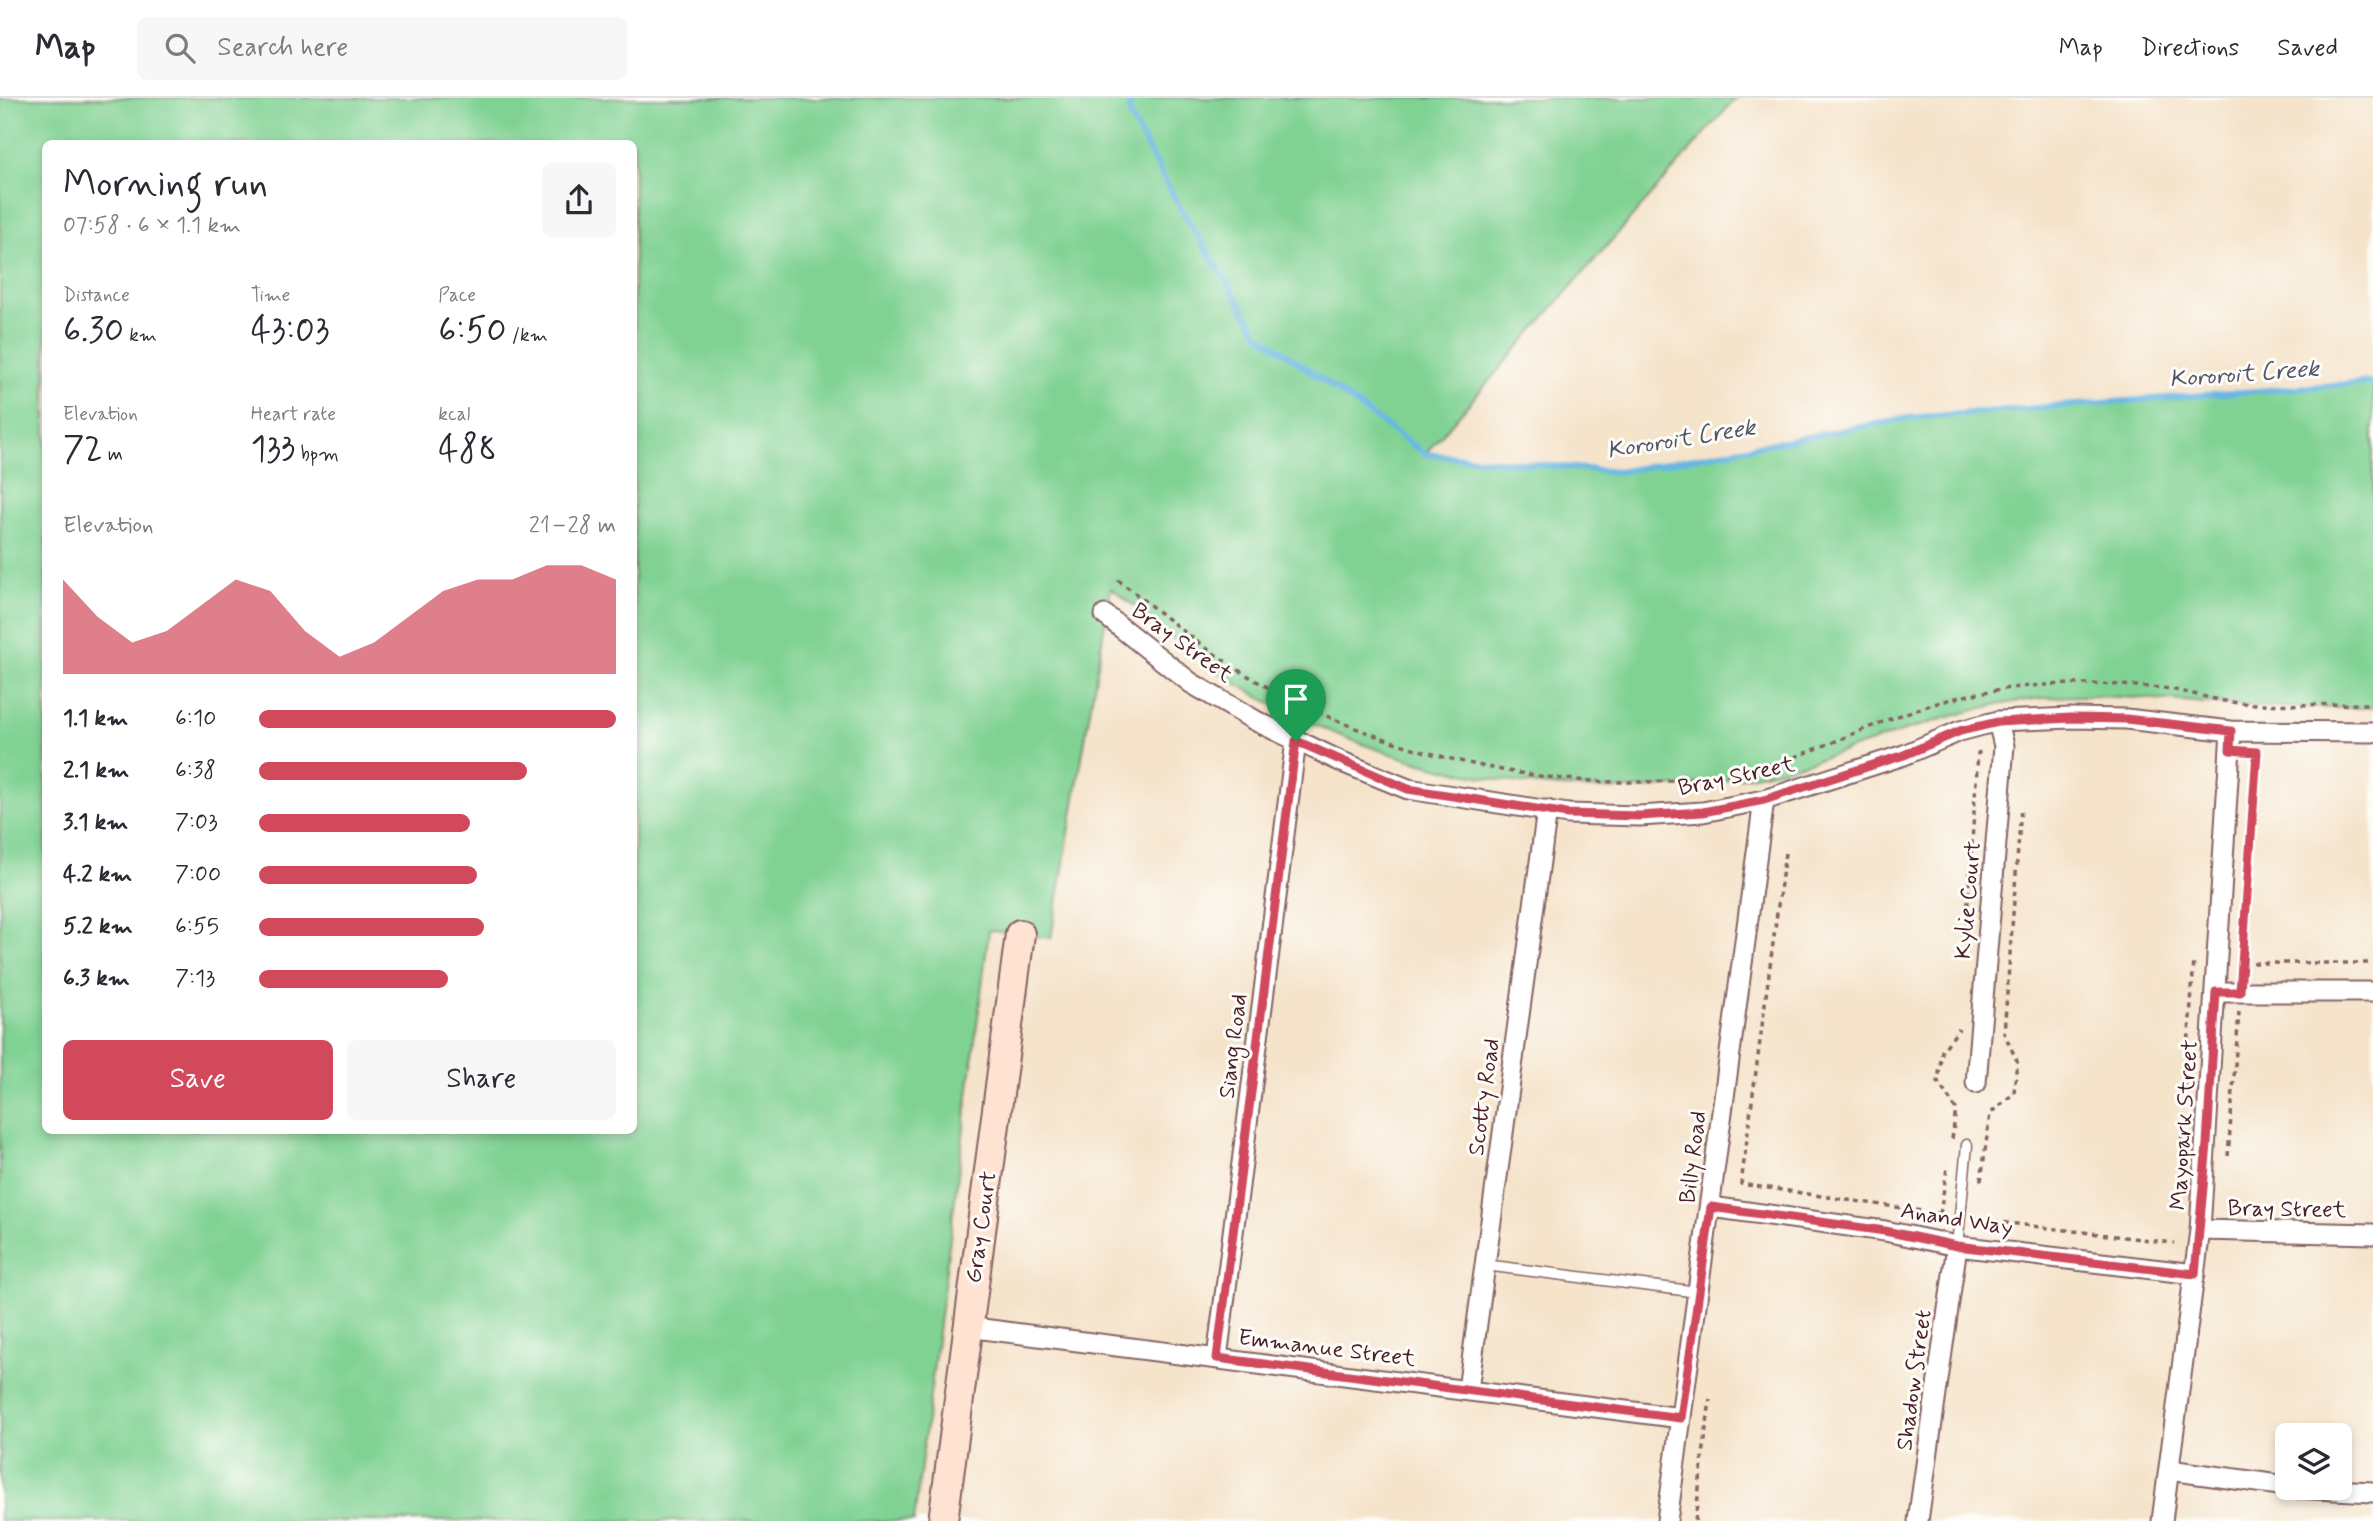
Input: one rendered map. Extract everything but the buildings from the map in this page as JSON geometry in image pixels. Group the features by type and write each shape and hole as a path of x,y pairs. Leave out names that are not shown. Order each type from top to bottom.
{"street":[{"name":"Bray Street","path":"1105,615 1191,683 1256,722 1296,741 1408,789 1568,814 1639,816 1703,812 1764,800 1904,755 1960,731 1998,722 2071,718 2126,719 2230,740 2373,732"},
{"name":"Kylie Court","path":"1976,1083 2004,746 1998,722"},
{"name":"Mayopark Street","path":"2162,1521 2200,1230 2230,740"},
{"name":"Siang Road","path":"1217,1358 1296,741"},
{"name":"Billy Road","path":"1667,1521 1764,800"},
{"name":"Scotty Road","path":"1468,1390 1547,810"},
{"name":"Gray Court","path":"943,1521 1020,934"},
{"path":"2216,992 2373,992"},
{"name":"Anand Way","path":"1711,1207 1885,1231 1957,1246 2195,1274"},
{"name":"Bray Street","path":"2200,1230 2373,1234"},
{"name":"Shadow Street","path":"1919,1521 1957,1246"},
{"name":"Emmanue Street","path":"967,1327 1681,1418"},
{"path":"2169,1471 2275,1484"},
{"path":"2352,1492 2373,1493"}],"lane":[{"path":"1957,1246 1967,1145"},
{"path":"1485,1265 1699,1292"}],"path":[{"path":"1118,580 1201,646 1268,687 1338,722 1429,752 1494,767 1603,783 1680,781 1745,771 1806,754 1934,704 2001,690 2069,683 2163,688 2238,703 2373,704"},
{"path":"2228,1156 2257,752 2230,740"},
{"path":"1965,947 1978,753 2004,746"},
{"path":"1979,1193 1990,1114 2014,1093 2017,1061 2004,1033 2022,798"},
{"path":"1784,853 1741,1184 1959,1217 2174,1244"},
{"path":"2243,963 2373,963"},
{"path":"1950,1149 1956,1110 1938,1082 1942,1051 1959,1030 1960,1016"},
{"path":"1940,1214 1948,1162"},
{"path":"1695,1521 1710,1399"}],"green space":[{"path":"0,98 1736,98 1425,454 1618,472 1908,418 2373,382 2373,708 2258,706 2091,696 2040,698 1984,708 1924,724 1837,754 1777,770 1705,783 1633,789 1561,787 1489,778 1419,762 1351,740 1284,710 1221,674 1192,654 1111,588 1051,938 989,930 914,1521 0,1521"}],"waterway":[{"name":"Kororoit Creek","path":"1129,98 1130,116 1178,204 1259,334 1425,454 1618,472 1908,418 2373,382"}],"route":[{"path":"2071,718 2126,719 2231,731 2230,750 2257,752 2240,992 2216,992 2207,1144 2195,1274 1957,1246 1885,1231 1711,1207 1681,1418 1217,1358 1296,741 1408,789 1568,814 1639,816 1703,812 1764,800 1904,755 1960,731 1998,722 2071,718"}]}
